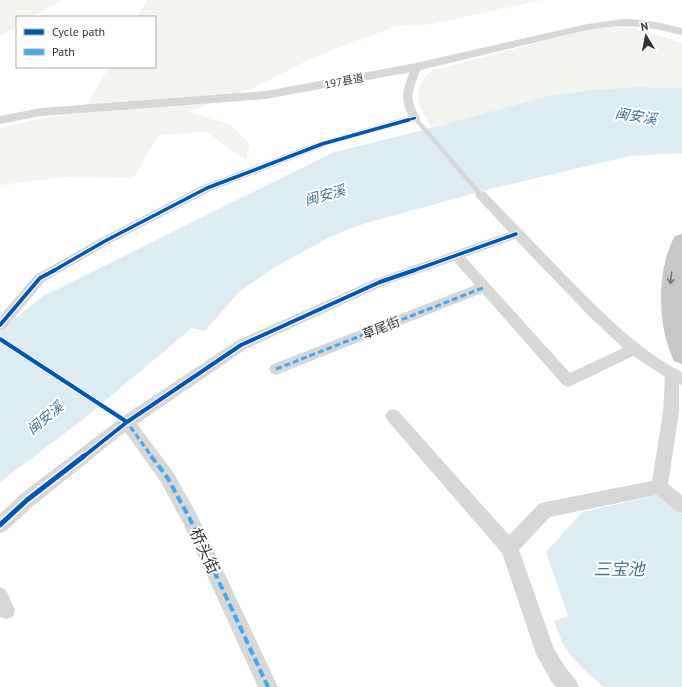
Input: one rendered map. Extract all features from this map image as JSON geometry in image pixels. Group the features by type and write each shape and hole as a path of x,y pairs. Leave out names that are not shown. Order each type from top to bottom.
{"highway":[{"path":"682,241 675,258 670,285 674,324 682,356"}],"street":[{"name":"197县道","path":"0,120 41,112 173,104 266,95 416,67 612,22 647,22 682,32"},
{"path":"0,325 40,278 105,241 207,188 322,144 415,118 406,99 408,87 413,80 416,67"},
{"path":"481,195 516,234 605,325 634,350 677,377 659,487"},
{"path":"0,525 28,500 127,422 241,345 380,282 516,234"},
{"path":"456,255 568,380 634,350"},
{"name":"草尾街","path":"276,369 485,287"},
{"path":"393,416 509,548 546,654 558,674 569,687"},
{"name":"桥头街","path":"127,422 167,477 189,517 268,687"},
{"path":"509,548 545,510 659,487 682,505"}],"lane":[{"path":"415,118 481,195"}],"shaded area":[{"path":"0,0 61,0 35,16 16,16 16,27 0,36"},
{"path":"147,0 542,0 433,24 396,26 310,59 255,87 188,112 231,125 250,144 246,160 205,131 158,136 133,178 65,177 0,185 0,128 33,120 76,113 89,101 108,68 156,68 156,16 138,16"},
{"path":"609,27 635,28 682,43 682,88 638,87 552,95 432,128 420,107 418,91 427,75 434,70 590,29"}],"water":[{"name":"闽安溪","path":"638,87 682,88 682,153 630,156 490,189 366,223 328,238 273,268 238,293 205,331 192,328 81,421 0,482 0,331 43,296 332,153 552,95"},
{"name":"三宝池","path":"659,495 682,514 682,687 604,687 585,671 571,656 562,642 554,621 568,616 546,552 582,512"}],"marked path":[{"path":"276,369 485,287"},
{"path":"124,421 127,422 167,477 189,517 268,687"}],"cycle path":[{"path":"0,325 40,278 105,241 207,188 322,144 415,118"},
{"path":"0,525 27,500 127,422 241,345 380,282 516,234"},
{"path":"0,339 127,422"}]}
